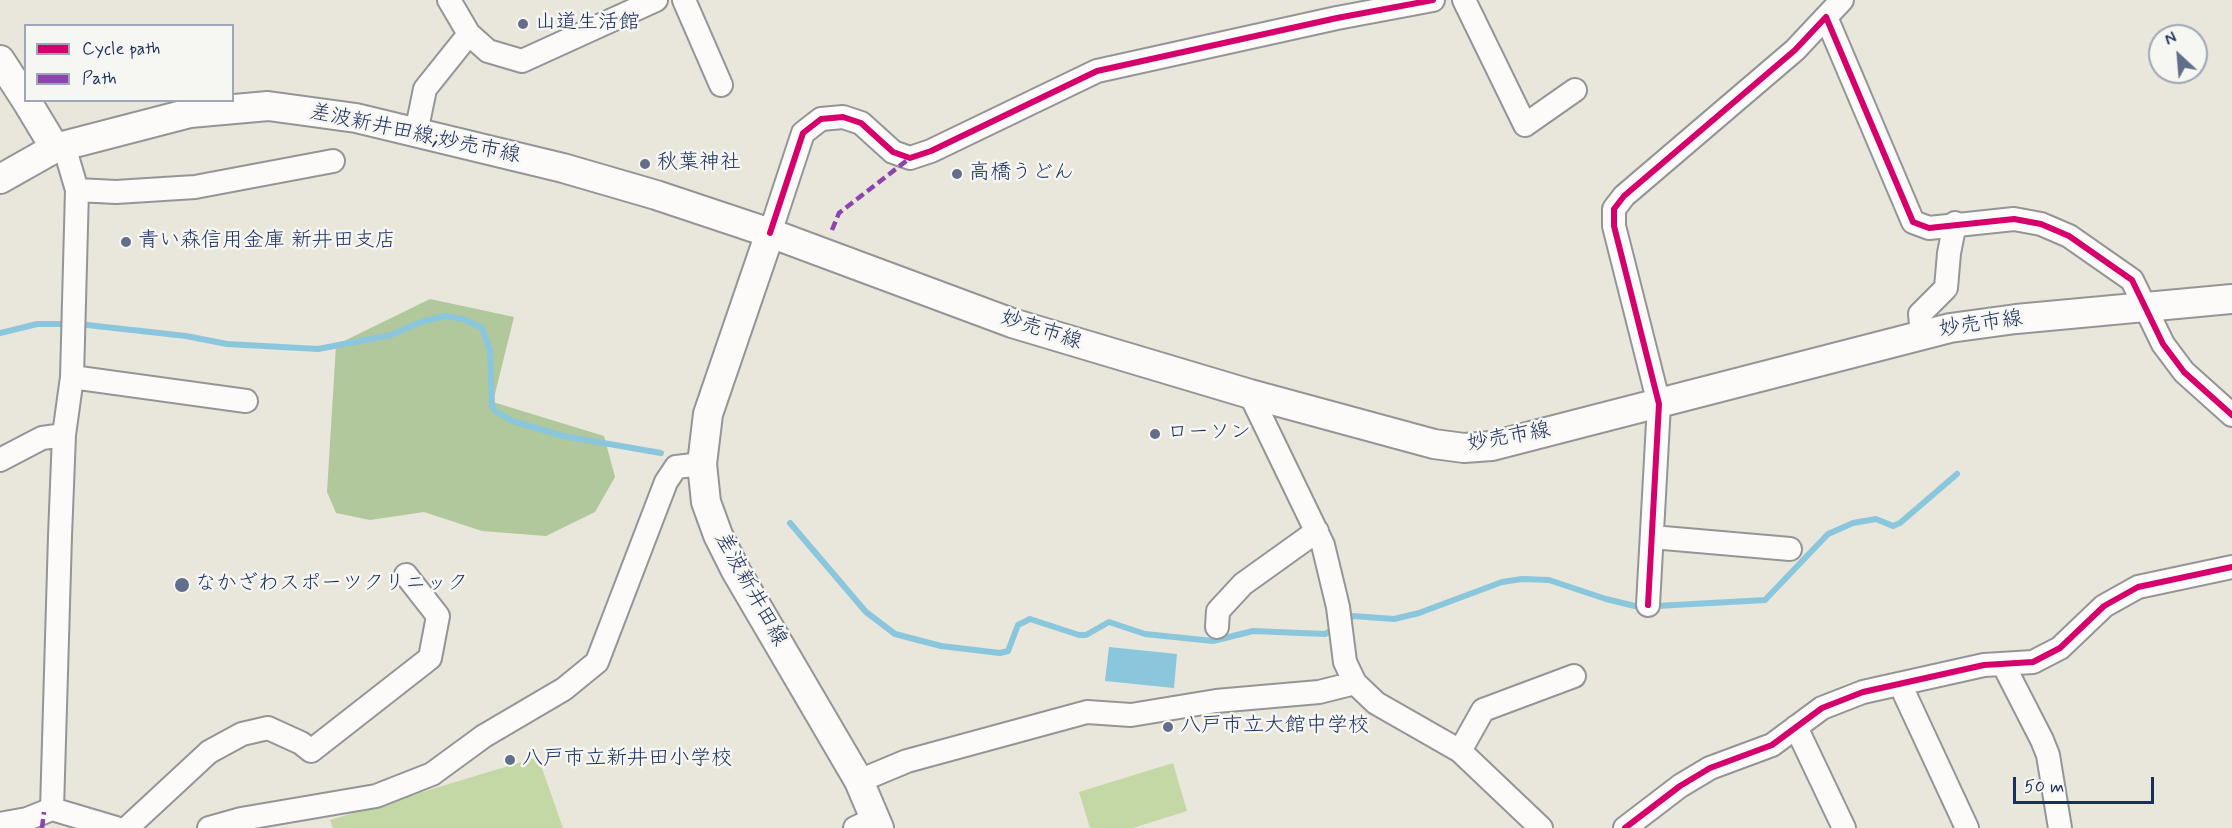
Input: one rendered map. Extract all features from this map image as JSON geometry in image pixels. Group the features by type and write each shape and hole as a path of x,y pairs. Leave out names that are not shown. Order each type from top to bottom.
{"main road":[{"path":"0,60 24,97"},
{"path":"0,178 59,147 27,102"},
{"name":"差波新井田線;妙売市線","path":"59,147 190,113 268,106 356,118 563,168 770,233"},
{"name":"妙売市線","path":"770,233 1012,323 1250,394 1434,444 1464,448 1492,446 1922,335 2016,319 2232,299"},
{"name":"差波新井田線","path":"770,233 708,414 702,464 706,502 718,535 736,571 859,781 870,825"}],"street":[{"path":"449,0 469,34 488,51 522,62 656,0"},
{"path":"684,0 721,85"},
{"path":"770,233 803,133 822,119 843,117 861,123 893,152 910,158 931,151 1097,71 1337,18 1433,0"},
{"path":"1464,0 1525,125 1575,90"},
{"path":"1648,605 1659,404 1614,226 1614,209 1624,196 1796,50 1842,0"},
{"path":"1826,17 1913,222 1929,228 1955,223 2014,219 2041,224 2069,236 2132,280 2163,344 2184,372 2232,415"},
{"path":"416,133 425,89 469,34"},
{"path":"52,809 64,435 72,377 77,190 59,147"},
{"path":"77,190 116,192 195,187 333,161"},
{"path":"1922,335 1920,314 1946,288 1955,223"},
{"path":"72,377 246,401"},
{"path":"1250,394 1323,545 1338,607 1345,662 1355,683 1376,703 1460,751 1541,828"},
{"path":"0,460 42,438 64,435"},
{"path":"209,828 241,819 376,796 432,774 484,736 564,689 597,662 666,482 676,467 702,464"},
{"path":"1217,627 1218,611 1243,584 1317,531"},
{"path":"1652,537 1790,549"},
{"path":"1625,828 1680,786 1710,768 1772,746 1822,708 1863,692 1984,665 2032,662 2060,648 2104,606 2138,587 2232,567"},
{"path":"128,828 209,752 242,734 268,728 301,743 311,751 430,658 438,616 406,574"},
{"path":"2003,664 2048,756 2060,828"},
{"path":"1460,751 1484,710 1574,676"},
{"path":"859,781 908,761 1087,712 1131,715 1216,701 1319,692 1355,683"},
{"path":"1900,684 1966,828"},
{"path":"1796,727 1844,828"},
{"path":"0,824 27,819 52,809 116,828"}],"green space":[{"path":"430,299 514,317 493,402 604,436 615,477 595,512 546,536 482,531 424,512 370,520 336,513 327,492 336,345"},
{"name":"八戸市立新井田小学校","path":"538,757 563,828 333,828 330,820"},
{"path":"1173,763 1187,811 1133,828 1090,828 1079,792"}],"water":[{"path":"1109,647 1177,654 1174,688 1105,681"}],"waterway":[{"path":"78,324 186,336 227,344 318,349 391,335 421,322 445,316 463,319 482,328 490,350 492,407 497,412 512,421 563,436 661,453"},
{"path":"0,333 37,324 68,324"},
{"path":"1344,622 1353,616 1394,619 1419,613 1502,582 1522,579 1549,580 1606,599 1639,607 1765,600 1828,534 1853,523 1876,519 1893,526 1900,523 1957,474"},
{"path":"790,523 866,612 895,634 941,646 1000,653 1008,651 1018,625 1030,619 1079,635 1086,635 1109,622 1145,634 1213,641 1253,631 1325,634 1336,628"}],"marked path":[{"path":"832,230 839,213 910,158"},
{"path":"42,828 44,812"}],"cycle path":[{"path":"770,233 803,133 821,119 843,117 861,123 893,152 910,158 931,151 1097,71 1337,18 1433,0"},
{"path":"1648,605 1659,404 1614,226 1614,209 1624,196 1795,50 1826,17 1913,222 1929,228 2014,219 2041,224 2069,236 2132,280 2163,344 2184,372 2232,415"},
{"path":"1625,828 1680,786 1710,768 1772,745 1822,708 1863,692 1984,665 2033,662 2060,648 2104,606 2138,587 2232,567"}],"place":[{"name":"山道生活館","path":"523,24"},
{"name":"秋葉神社","path":"645,164"},
{"name":"高橋うどん","path":"957,174"},
{"name":"青い森信用金庫 新井田支店","path":"126,242"},
{"name":"ローソン","path":"1155,434"},
{"name":"なかざわスポーツクリニック","path":"182,585"},
{"name":"八戸市立大館中学校","path":"1168,727"},
{"name":"八戸市立新井田小学校","path":"510,760"}]}
